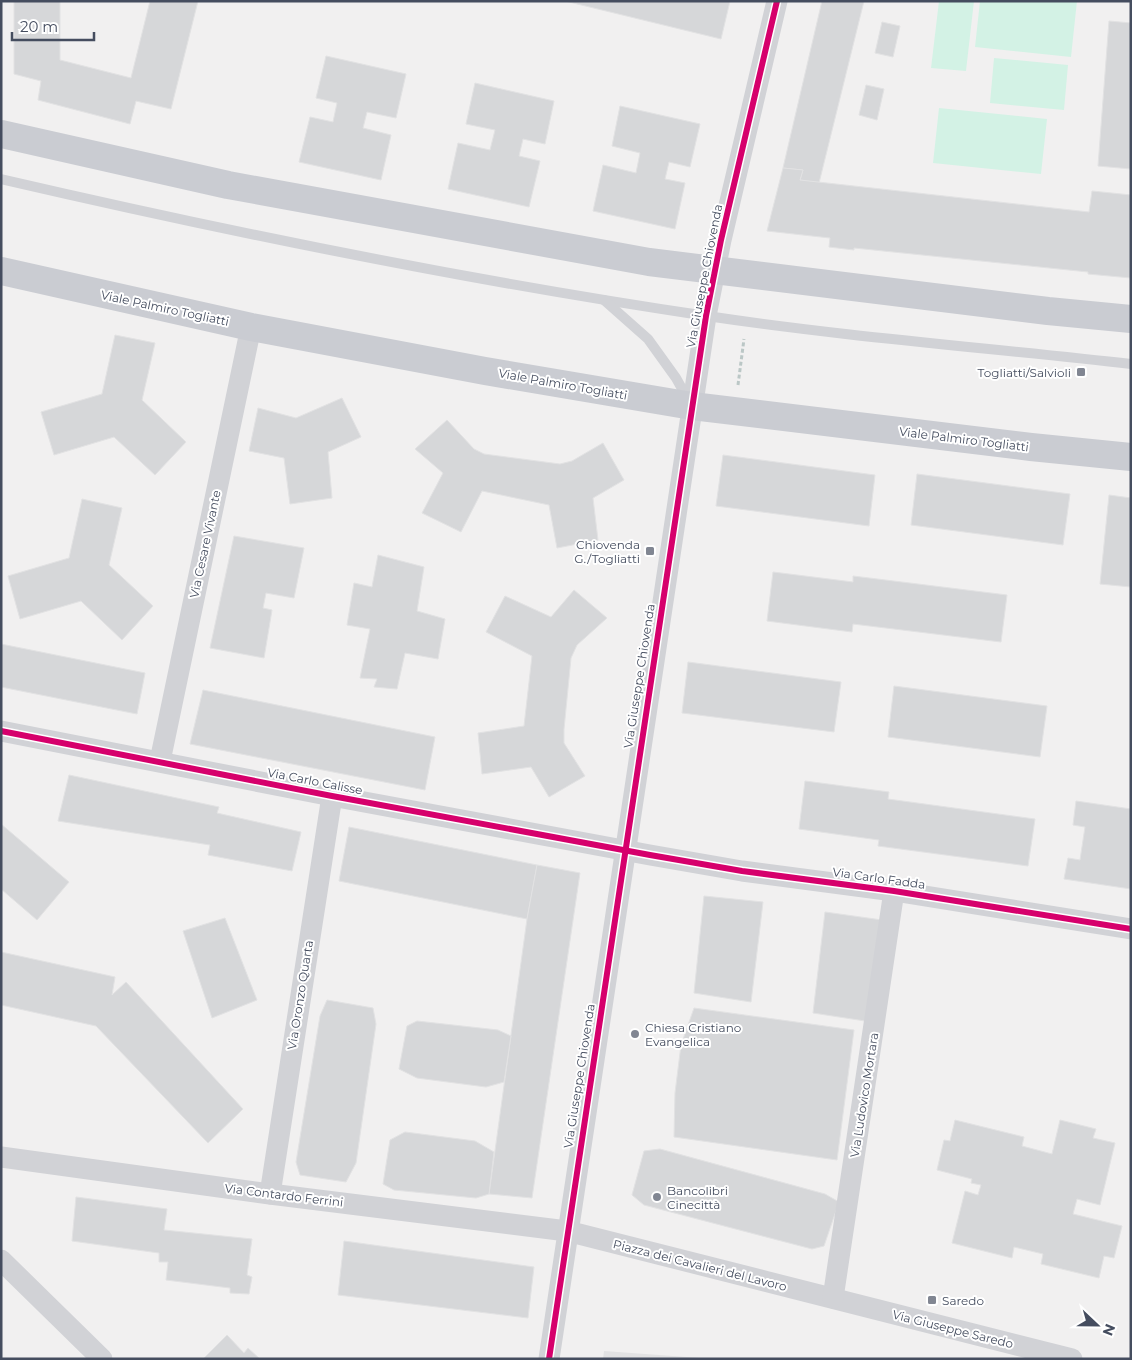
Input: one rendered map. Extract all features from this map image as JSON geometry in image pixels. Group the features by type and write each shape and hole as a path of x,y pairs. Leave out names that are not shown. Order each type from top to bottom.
{"main road":[{"path":"1,134 228,185 649,262 1048,311 1131,319"},
{"name":"Viale Palmiro Togliatti","path":"1,271 251,327 486,371 692,406 1021,446 1131,457"}],"street":[{"name":"Via Giuseppe Chiovenda","path":"549,1359 624,850 706,316 714,270 777,1"},
{"name":"Via Cesare Vivante","path":"160,761 251,327"},
{"name":"Via Carlo Calisse","path":"1,731 332,796 624,850"},
{"name":"Via Oronzo Quarta","path":"270,1194 332,796"},
{"name":"Via Carlo Fadda","path":"624,850 742,871 894,891 1131,929"},
{"name":"Via Ludovico Mortara","path":"834,1298 894,891"},
{"name":"Via Contardo Ferrini","path":"1,1157 270,1194 567,1231"},
{"name":"Piazza dei Cavalieri del Lavoro","path":"567,1231 834,1298"},
{"path":"1,1260 102,1359"},
{"name":"Via Giuseppe Saredo","path":"834,1298 1072,1359"}],"lane":[{"path":"1,179 90,200 284,240 472,277 603,300 706,316 885,339 1131,364"},
{"path":"603,300 648,339 676,378 692,406"}],"path":[{"path":"738,386 745,334"}],"shaded area":[{"path":"604,1351 714,1359 603,1359"}],"green space":[{"path":"939,1 974,1 966,71 931,68"},
{"path":"980,1 1077,1 1071,57 975,47"},
{"path":"994,58 1068,65 1064,110 990,103"},
{"path":"939,108 1047,119 1041,174 933,163"}],"building":[{"path":"14,1 60,1 60,60 131,78 150,1 198,1 171,109 136,101 130,124 38,100 41,81 14,74"},
{"path":"565,1 730,1 721,39"},
{"path":"822,1 864,1 819,183 800,180 803,170 783,168"},
{"path":"1109,21 1131,23 1131,169 1098,166"},
{"path":"882,22 900,26 893,57 875,53"},
{"path":"326,56 406,74 396,118 367,112 363,128 391,135 381,180 299,162 310,117 333,122 337,103 316,98"},
{"path":"475,83 554,101 545,144 523,139 519,156 540,161 529,207 448,189 458,143 490,150 495,130 466,124"},
{"path":"866,85 884,89 877,120 859,115"},
{"path":"620,106 700,124 690,167 669,162 665,179 685,183 675,229 593,211 603,165 636,173 640,153 612,146"},
{"path":"783,168 803,170 800,180 1089,212 1092,191 1131,195 1131,278 1088,274 1088,272 829,247 830,238 767,231"},
{"path":"115,335 155,343 142,400 186,442 155,475 114,437 54,455 41,412 102,394"},
{"path":"342,398 361,437 328,452 332,498 290,504 284,458 249,451 258,408 296,418"},
{"path":"447,420 474,449 484,454 560,464 572,461 603,443 624,480 593,498 598,540 557,548 549,505 482,491 461,532 422,513 443,473 415,449"},
{"path":"723,455 875,475 869,526 716,506"},
{"path":"917,474 1070,494 1063,545 911,525"},
{"path":"1109,495 1131,498 1131,587 1100,584"},
{"path":"82,499 122,508 109,565 153,606 122,640 81,601 20,619 8,576 69,558"},
{"path":"234,536 304,548 294,598 266,593 263,608 272,610 264,658 210,648"},
{"path":"378,555 424,567 417,611 445,619 438,659 405,653 397,689 374,687 377,679 360,678 370,629 347,625 354,583 372,587"},
{"path":"773,572 853,582 853,576 1007,595 1001,642 853,624 852,632 767,621"},
{"path":"574,590 607,618 577,645 571,658 564,743 585,776 549,797 531,767 482,774 478,733 524,726 532,656 486,632 505,596 551,617"},
{"path":"1,644 145,673 137,714 1,687"},
{"path":"688,662 841,682 834,732 682,713"},
{"path":"894,686 1047,706 1040,757 888,737"},
{"path":"203,690 435,737 425,790 190,744"},
{"path":"69,775 219,807 217,813 301,832 292,871 208,855 210,845 58,821"},
{"path":"805,781 889,792 888,799 1035,819 1028,866 878,846 879,840 799,829"},
{"path":"1076,801 1131,809 1131,889 1064,879 1068,858 1080,860 1085,827 1073,825"},
{"path":"1,824 69,882 37,920 1,889"},
{"path":"349,827 537,865 527,919 339,881"},
{"path":"537,865 580,873 532,1198 489,1194 527,919"},
{"path":"704,896 763,902 751,1002 694,993"},
{"path":"825,912 882,920 865,1021 813,1013"},
{"path":"225,918 257,1000 212,1018 183,931"},
{"path":"1,952 115,977 112,995 126,982 243,1109 208,1143 96,1026 1,1005"},
{"path":"327,1000 373,1008 376,1024 356,1163 346,1182 300,1175 296,1162 320,1016"},
{"path":"694,1008 854,1030 837,1160 674,1137 675,1093 681,1045"},
{"path":"417,1021 498,1030 511,1036 504,1082 486,1087 417,1078 399,1069 407,1026"},
{"path":"955,1120 1024,1137 1022,1146 1052,1154 1060,1120 1096,1129 1093,1138 1115,1143 1100,1205 1077,1199 1073,1214 1122,1226 1114,1258 1104,1256 1099,1278 1041,1264 1043,1254 1014,1247 1012,1258 952,1243 965,1191 978,1195 981,1185 971,1183 972,1179 937,1170 944,1140 950,1141"},
{"path":"405,1132 475,1141 494,1152 489,1194 476,1198 394,1190 383,1184 390,1140"},
{"path":"660,1149 825,1194 839,1202 824,1246 812,1249 644,1205 632,1195 644,1151"},
{"path":"76,1197 167,1209 164,1230 252,1239 247,1275 252,1277 249,1294 230,1293 230,1288 166,1280 168,1262 159,1262 159,1253 72,1241"},
{"path":"344,1241 534,1267 528,1318 338,1295"},
{"path":"227,1335 244,1353 248,1348 260,1359 203,1359"}],"cycle path":[{"path":"549,1359 706,316 721,240 777,1"},
{"path":"1,731 332,796 650,855 742,871 894,891 1131,929"}],"place":[{"name":"Togliatti/Salvioli","path":"1081,372"},
{"name":"Chiovenda G./Togliatti","path":"650,551"},
{"name":"Chiesa Cristiano Evangelica","path":"635,1034"},
{"name":"Bancolibri Cinecittà","path":"657,1197"},
{"name":"Saredo","path":"932,1300"}]}
